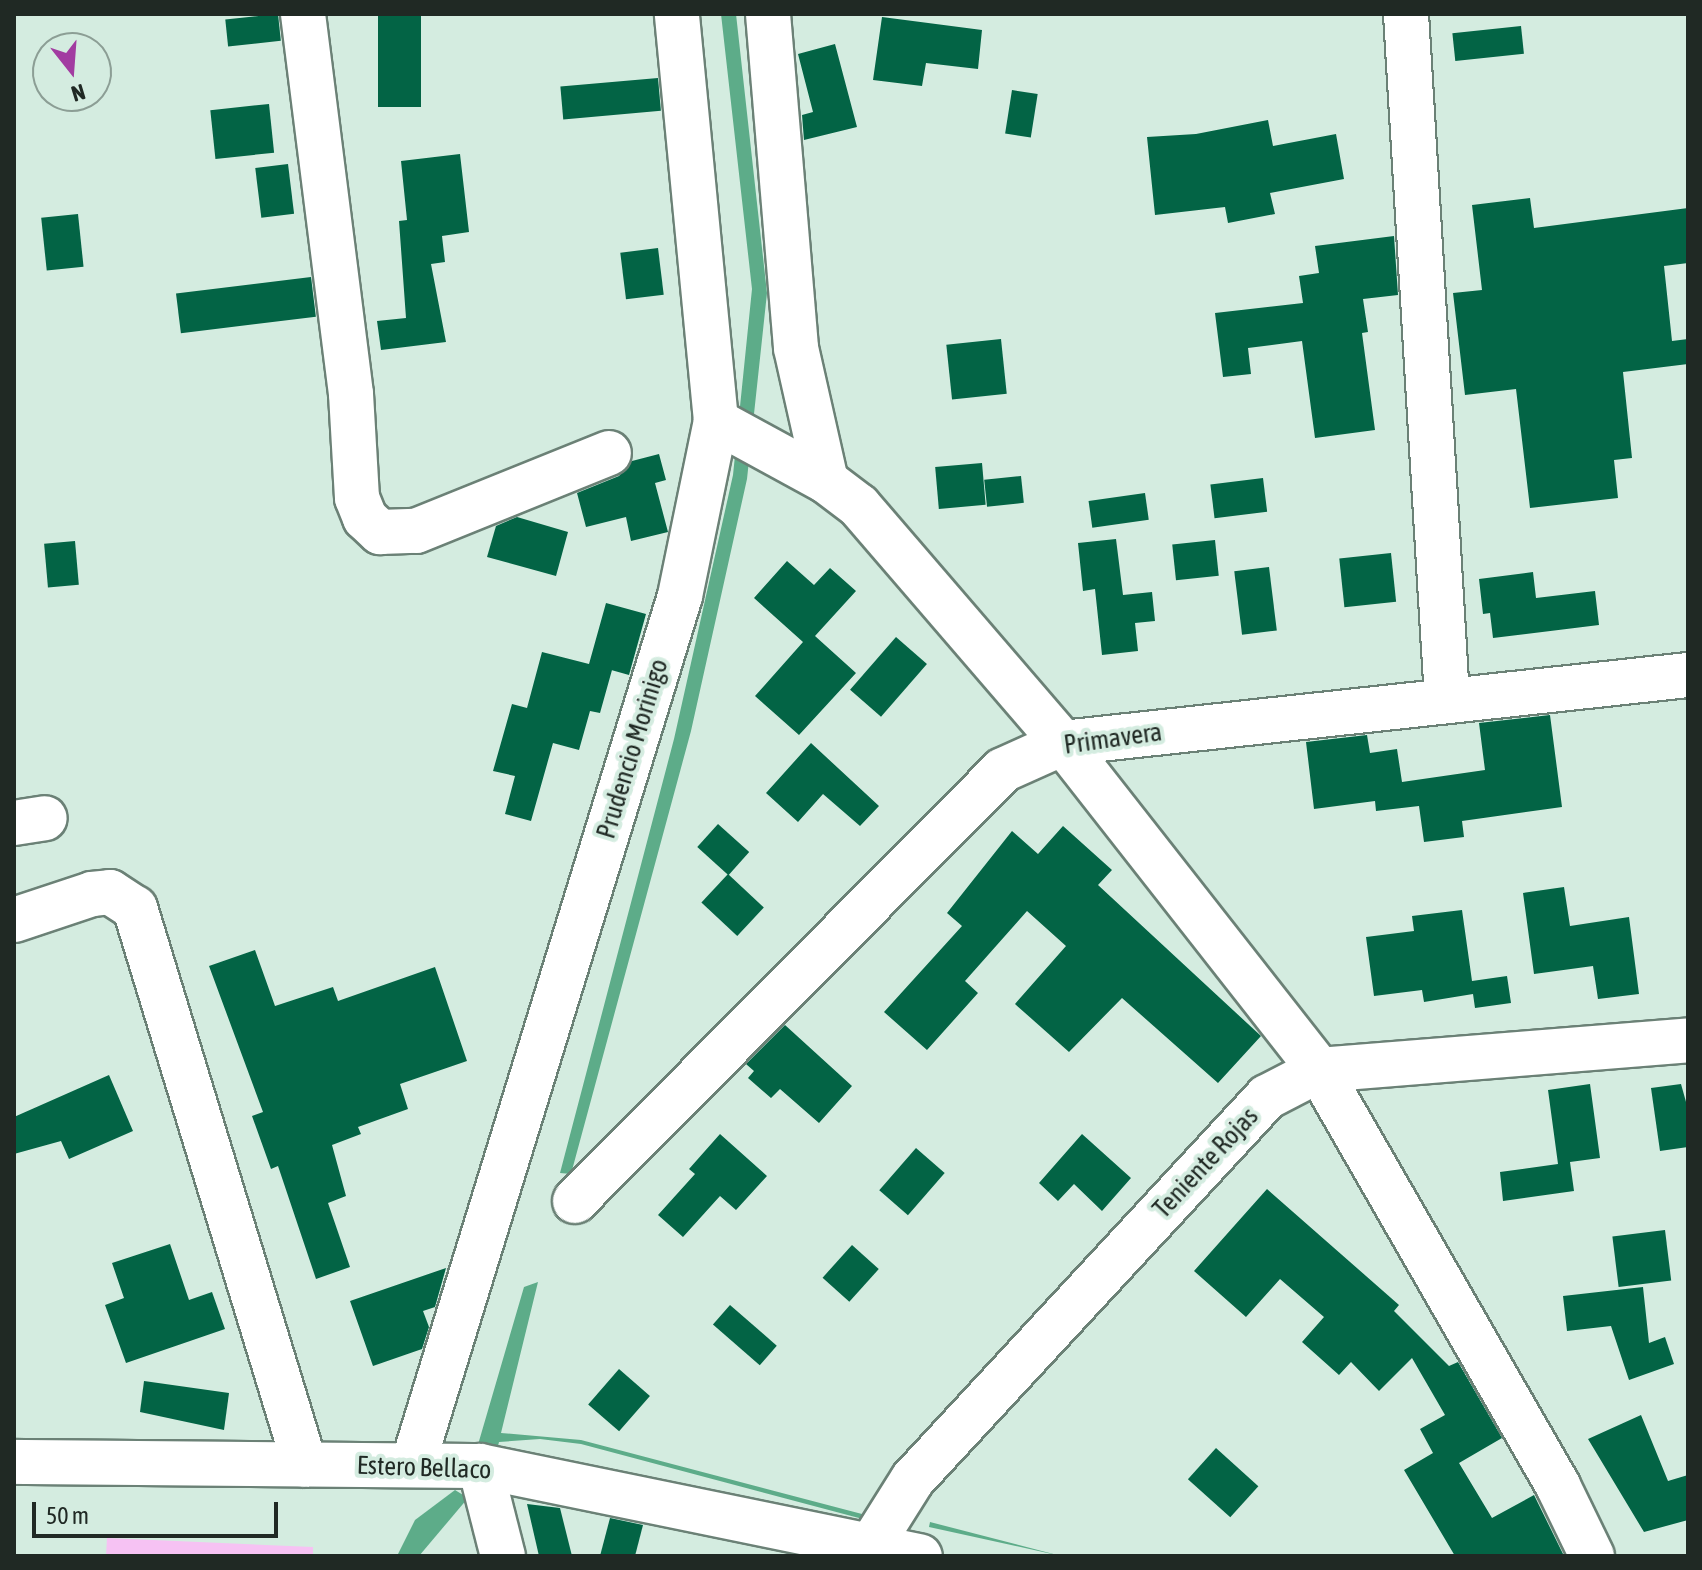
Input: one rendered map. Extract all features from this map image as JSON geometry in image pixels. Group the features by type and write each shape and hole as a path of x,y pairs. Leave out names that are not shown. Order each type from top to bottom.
{"street":[{"path":"303,14 351,394 357,498 365,518 380,532 416,531 609,453"},
{"name":"Prudencio Morinigo","path":"413,1464 680,596 740,433 677,14"},
{"path":"768,14 796,348 826,481"},
{"path":"1406,14 1447,699"},
{"path":"740,433 826,481 859,506 1063,743 1319,1070 1558,1486 1592,1556"},
{"name":"Primavera","path":"575,1201 1003,770 1063,743 1688,675"},
{"path":"14,920 92,894 110,892 135,908 305,1465"},
{"name":"Teniente Rojas","path":"874,1550 913,1479 1267,1097 1319,1070 1688,1040"},
{"name":"Estero Bellaco","path":"14,1462 480,1466 874,1550 920,1556"},
{"path":"480,1466 503,1556"}],"shaded area":[{"path":"721,14 736,14 767,293 747,479 691,731 571,1174 560,1173 674,739 733,475 752,289"},
{"path":"538,1282 501,1433 581,1440 881,1519 859,1518 581,1444 540,1439 499,1442 497,1450 477,1448 524,1287"},
{"path":"455,1490 468,1498 419,1556 397,1556 415,1520"},
{"path":"930,1522 1061,1556 929,1527"},
{"path":"107,1538 313,1547 313,1556 106,1556"}],"building":[{"path":"278,14 281,41 228,46 225,20"},
{"path":"378,14 421,14 421,107 378,107"},
{"path":"882,17 982,30 978,69 926,63 922,86 873,80"},
{"path":"1521,26 1524,54 1455,61 1452,33"},
{"path":"835,44 857,127 804,140 802,115 813,112 798,54"},
{"path":"658,78 661,111 563,119 560,87"},
{"path":"1012,90 1038,94 1031,138 1005,133"},
{"path":"269,104 274,153 215,159 210,110"},
{"path":"1268,120 1273,146 1336,134 1344,179 1270,193 1275,214 1228,223 1225,207 1155,215 1147,137 1196,134"},
{"path":"460,154 469,232 442,236 445,262 431,264 446,342 381,350 377,321 406,318 399,221 407,220 401,161"},
{"path":"288,164 294,214 261,218 255,168"},
{"path":"1530,198 1534,228 1688,208 1688,263 1664,266 1672,341 1688,339 1688,364 1623,372 1632,458 1614,460 1618,498 1530,508 1516,389 1465,395 1453,293 1482,290 1472,205"},
{"path":"78,214 84,267 47,271 41,218"},
{"path":"1394,236 1398,295 1363,299 1368,332 1362,333 1375,430 1315,438 1302,341 1248,348 1251,374 1223,377 1215,313 1303,303 1299,276 1319,273 1315,246"},
{"path":"658,248 664,295 626,299 620,253"},
{"path":"311,277 316,317 181,333 176,294"},
{"path":"1001,339 1007,394 952,399 946,345"},
{"path":"659,454 666,480 655,483 668,532 631,541 626,517 586,527 577,493 619,476 632,461"},
{"path":"982,463 986,505 939,509 935,467"},
{"path":"1021,476 1024,503 987,507 984,480"},
{"path":"1263,478 1267,512 1215,518 1210,484"},
{"path":"1145,493 1149,520 1092,528 1089,501"},
{"path":"517,517 568,532 556,576 487,557 496,526"},
{"path":"1116,539 1123,595 1152,592 1155,621 1135,623 1138,651 1102,655 1095,589 1083,591 1078,543"},
{"path":"1215,540 1219,576 1176,580 1172,544"},
{"path":"75,541 79,585 48,588 44,544"},
{"path":"1391,553 1396,602 1344,607 1339,558"},
{"path":"787,561 814,585 830,568 856,591 815,636 856,673 799,735 755,696 803,642 754,598"},
{"path":"1269,567 1277,631 1242,635 1234,571"},
{"path":"1533,572 1536,598 1595,591 1599,625 1493,638 1490,613 1483,614 1479,579"},
{"path":"606,603 646,614 629,675 612,670 600,713 590,711 579,750 553,743 531,821 505,814 515,776 493,771 512,704 527,708 542,652 589,664"},
{"path":"896,637 927,664 881,717 850,690"},
{"path":"1550,715 1562,807 1462,821 1464,837 1424,842 1419,806 1376,811 1375,801 1314,809 1306,742 1367,735 1370,753 1397,749 1402,782 1485,770 1479,723"},
{"path":"811,743 879,806 860,826 823,794 798,822 766,793"},
{"path":"718,824 749,852 728,875 697,847"},
{"path":"1063,826 1112,870 1098,885 1261,1036 1218,1083 1122,998 1069,1052 1015,1004 1066,946 1027,911 965,981 978,993 927,1050 884,1012 962,926 947,913 1012,831 1038,854"},
{"path":"728,874 764,907 737,936 701,903"},
{"path":"1564,887 1570,926 1629,917 1639,994 1598,999 1593,966 1534,974 1523,893"},
{"path":"1462,910 1472,981 1507,976 1511,1003 1475,1008 1473,994 1424,1002 1422,990 1374,996 1366,937 1414,931 1412,916"},
{"path":"255,950 275,1006 333,987 338,1001 435,967 467,1061 400,1084 408,1109 358,1127 361,1134 332,1145 346,1196 328,1203 350,1267 316,1279 278,1166 271,1169 252,1116 263,1112 209,966"},
{"path":"785,1025 852,1086 819,1123 780,1089 771,1098 748,1078 754,1071 746,1064"},
{"path":"109,1075 133,1131 69,1159 61,1141 14,1154 14,1117"},
{"path":"1590,1084 1600,1158 1570,1162 1574,1191 1503,1201 1500,1172 1558,1164 1548,1090"},
{"path":"1681,1084 1688,1109 1688,1147 1660,1151 1651,1088"},
{"path":"720,1134 767,1176 736,1210 720,1196 683,1237 658,1215 695,1174 689,1169"},
{"path":"1082,1134 1131,1178 1102,1211 1074,1184 1058,1201 1039,1183"},
{"path":"916,1148 945,1173 908,1215 879,1190"},
{"path":"1267,1189 1399,1305 1394,1311 1449,1366 1458,1362 1502,1438 1459,1463 1492,1518 1534,1495 1564,1556 1455,1556 1404,1470 1433,1453 1420,1429 1445,1415 1412,1358 1379,1391 1351,1362 1339,1375 1302,1342 1324,1317 1280,1279 1246,1317 1194,1271"},
{"path":"1665,1230 1671,1281 1619,1287 1612,1236"},
{"path":"170,1244 189,1300 212,1292 225,1329 126,1363 105,1305 124,1298 112,1263"},
{"path":"852,1245 879,1269 849,1302 823,1278"},
{"path":"446,1268 435,1307 423,1311 429,1327 422,1349 373,1366 350,1301"},
{"path":"1643,1287 1649,1343 1665,1337 1674,1364 1629,1380 1611,1326 1567,1331 1563,1296"},
{"path":"730,1305 777,1346 760,1365 713,1325"},
{"path":"619,1369 650,1396 619,1431 588,1404"},
{"path":"144,1381 229,1393 224,1430 140,1412"},
{"path":"1641,1415 1668,1481 1688,1475 1688,1520 1644,1532 1588,1439"},
{"path":"1216,1448 1258,1486 1230,1517 1188,1479"},
{"path":"527,1504 560,1508 572,1556 539,1556"},
{"path":"610,1518 643,1525 635,1556 600,1556"}]}
